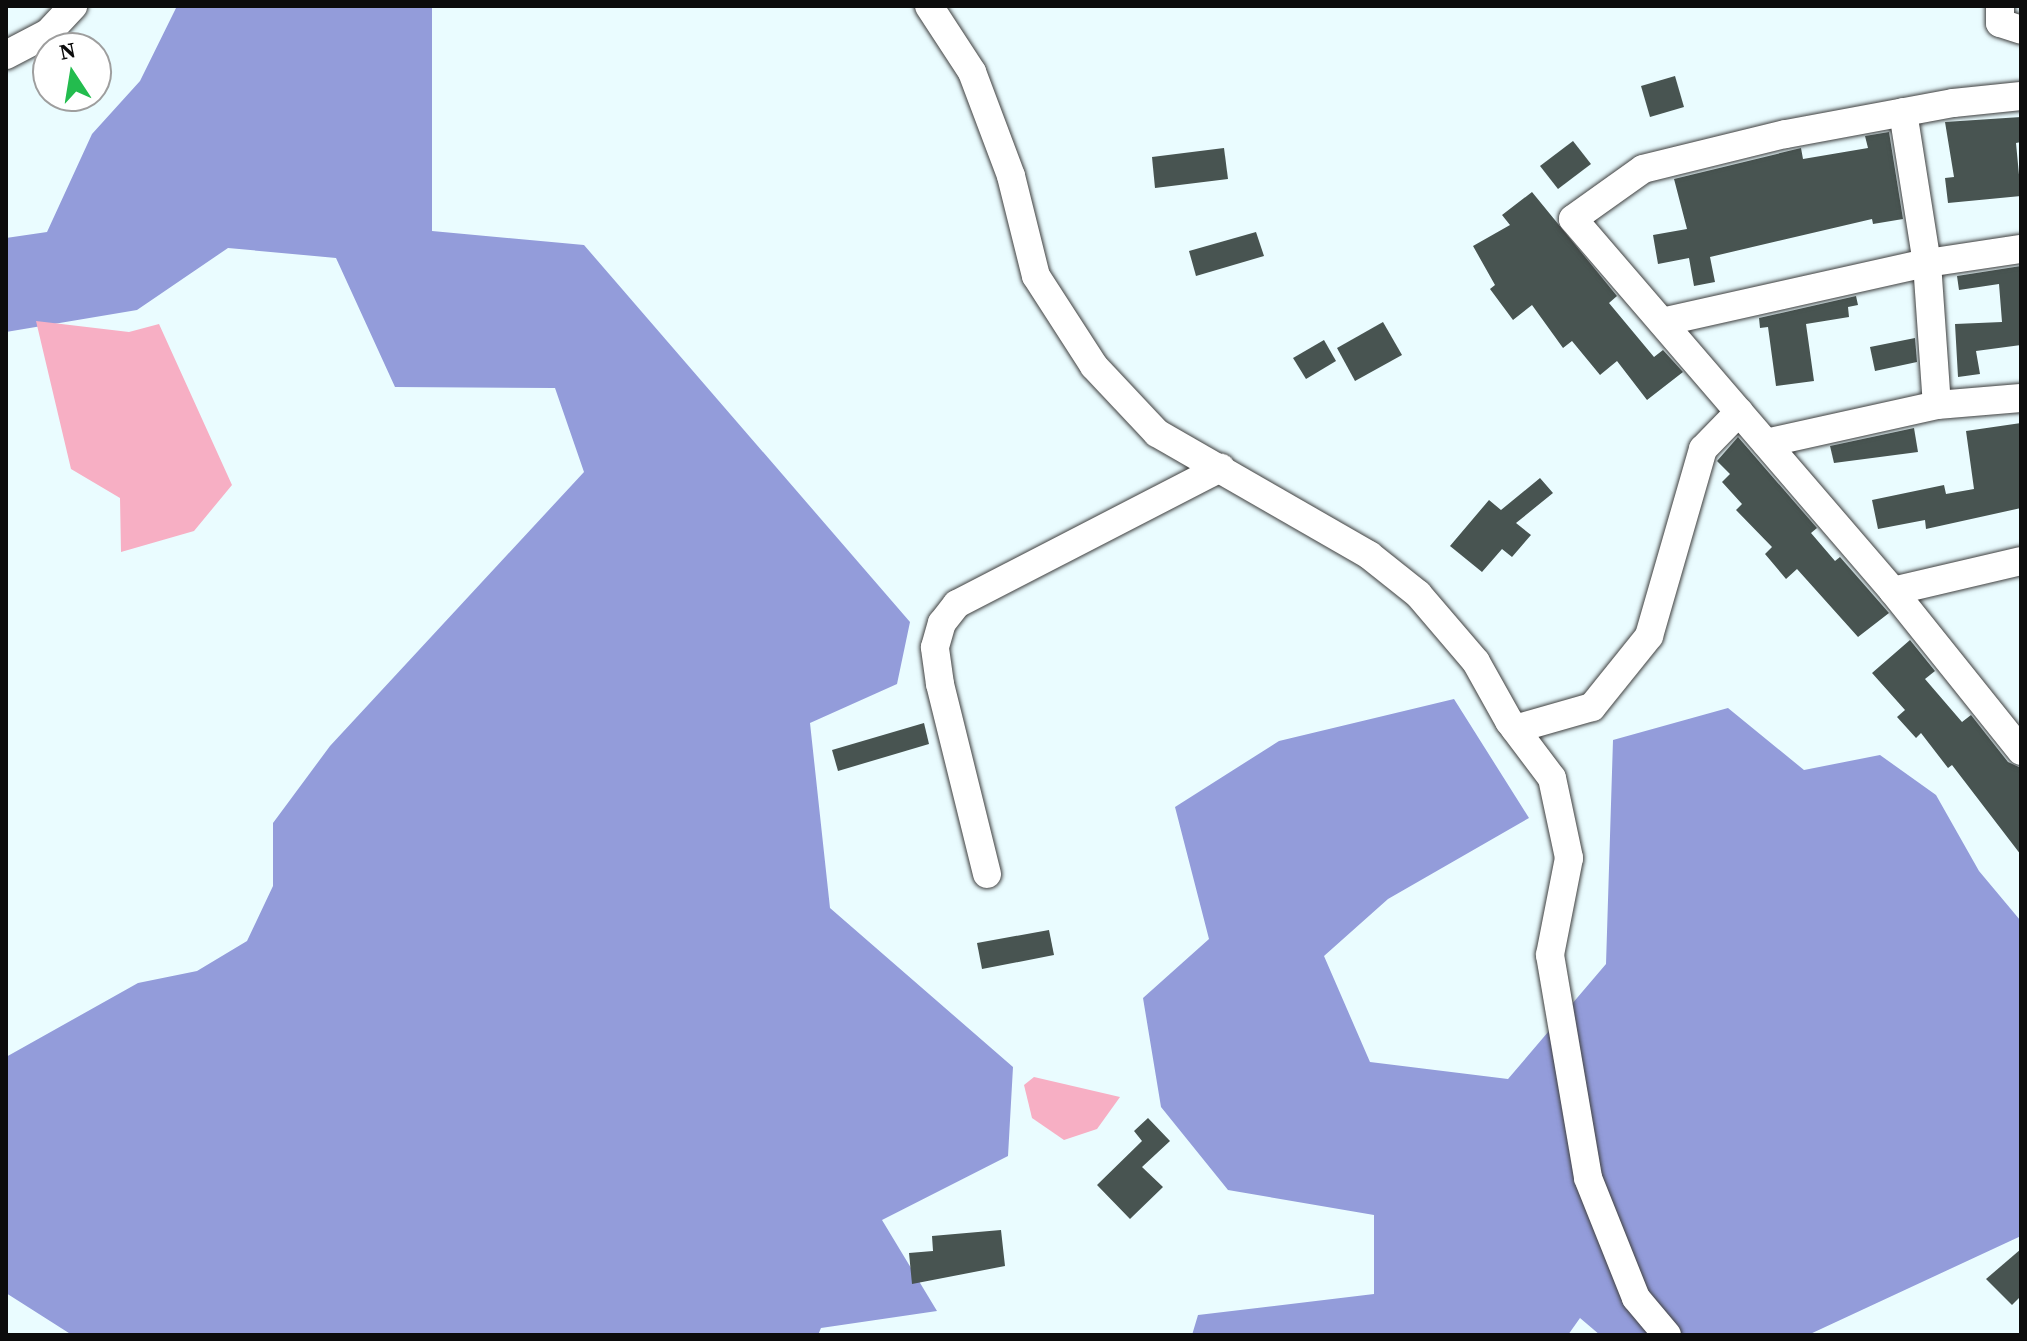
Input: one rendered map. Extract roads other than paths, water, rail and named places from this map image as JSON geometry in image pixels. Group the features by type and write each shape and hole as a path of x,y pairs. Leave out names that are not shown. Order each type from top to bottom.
{"street":[{"path":"6,55 48,33 73,6"},
{"path":"929,6 972,72 1011,176 1036,276 1094,366 1157,433 1369,555 1418,594 1476,662 1515,729 1552,778 1569,858 1550,955 1588,1178 1636,1298 1667,1335"},
{"path":"2000,6 2000,23 2021,30"},
{"path":"2020,748 1893,591 1573,219 1643,169 1903,112 2021,96"},
{"path":"1903,112 1927,263 1937,405"},
{"path":"1662,322 1927,263 2021,249"},
{"path":"1766,443 1937,405 2021,398"},
{"path":"1515,729 1592,707 1649,636 1703,449 1739,412"},
{"path":"987,874 940,684 935,647 942,623 957,604 1221,468"},
{"path":"1893,591 2021,561"}]}
